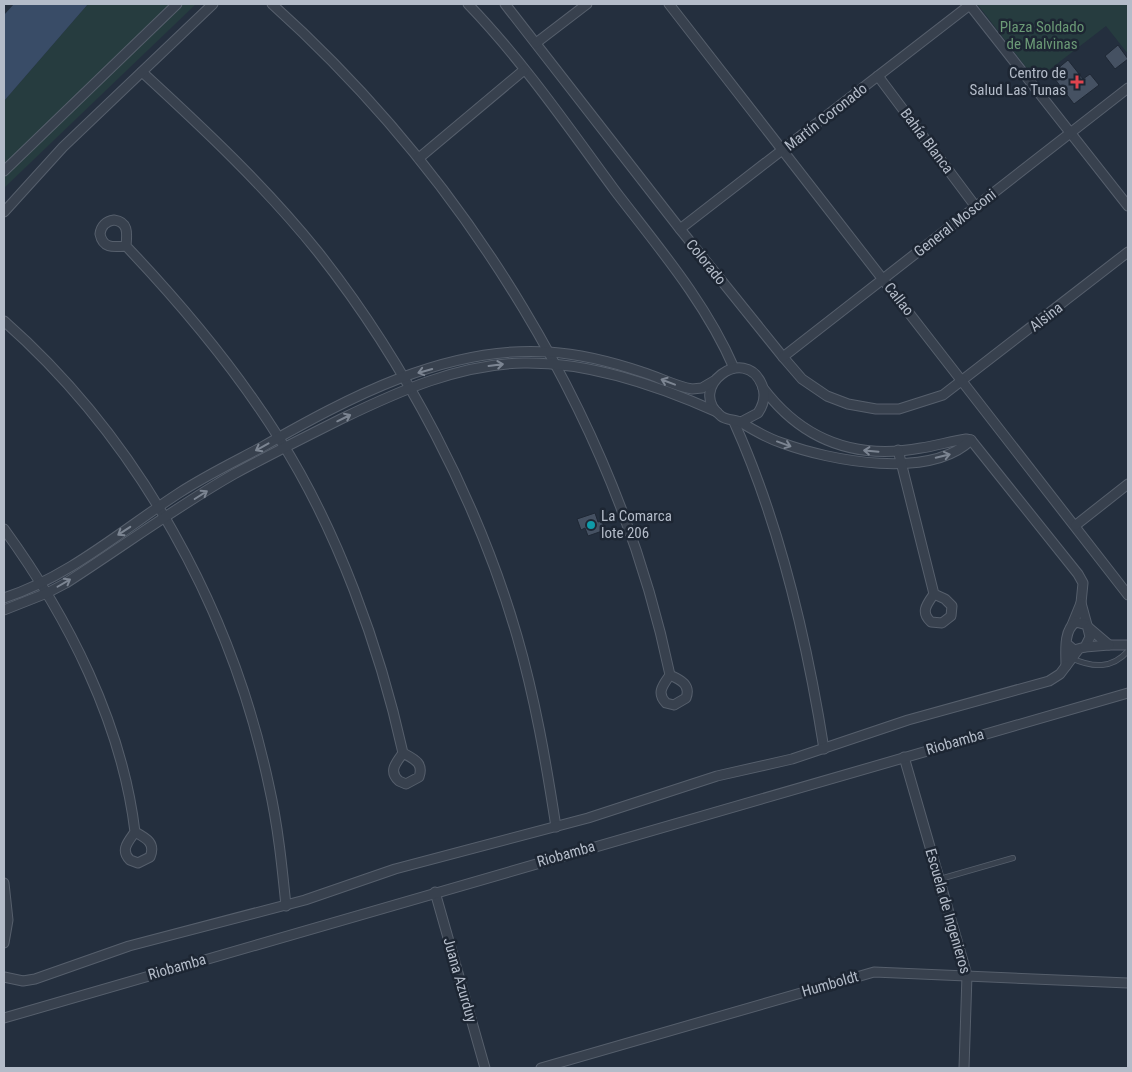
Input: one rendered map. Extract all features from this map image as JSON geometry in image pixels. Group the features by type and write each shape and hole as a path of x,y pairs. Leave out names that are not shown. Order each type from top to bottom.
{"street":[{"path":"4,171 177,4"},
{"path":"4,212 62,147 213,4"},
{"path":"272,4 346,75 418,158 493,260 523,307 555,364 582,418 621,512 652,605 670,675"},
{"path":"468,4 524,70 693,294 723,341 734,368"},
{"name":"Colorado","path":"505,4 680,229 782,357 802,379 816,390 848,404 876,409 899,409 926,402 943,396 964,381"},
{"path":"536,43 587,4"},
{"name":"Callao","path":"669,4 1076,525 1128,595"},
{"path":"970,4 1128,206"},
{"name":"Martín Coronado","path":"680,229 970,4"},
{"path":"418,158 524,70"},
{"path":"142,72 236,160 288,217 343,288 386,349 429,423 456,478 502,591 517,635 537,718 556,826"},
{"name":"Bahía Blanca","path":"878,76 976,207"},
{"name":"General Mosconi","path":"782,357 1128,88"},
{"path":"126,246 198,325 285,448 328,531 378,654 403,754"},
{"name":"Alsina","path":"964,381 1128,252"},
{"path":"4,321 69,388 123,455 165,518 208,602 247,701 269,786 279,839 286,906"},
{"path":"4,598 42,583 159,508 179,493 350,398 402,377 480,357 511,352 547,352 607,362 692,389 702,388 714,381 726,370 734,368 750,371 756,375 764,388 795,423 836,445 860,450 920,449 966,439 971,440 1078,574 1083,583 1081,603 1067,644 1066,666"},
{"path":"4,610 47,593 233,475 285,448 383,399 474,368 524,363 555,364 608,373 717,412"},
{"path":"714,381 710,397 717,412 722,417 738,422 765,437 818,454 853,461 901,463 950,454 962,449 971,440"},
{"path":"738,422 752,417 761,408 764,388"},
{"path":"738,422 770,520 800,622 816,697 824,749"},
{"path":"898,450 934,594"},
{"path":"1076,525 1128,484"},
{"path":"4,529 42,583 84,663 102,705 126,783 135,832"},
{"path":"4,977 23,981 35,979 130,946 286,906 450,853 556,826 717,776 824,749 908,720 1049,681 1060,674 1071,658 1090,637 1081,603"},
{"path":"1072,625 1076,622 1088,626 1109,645"},
{"path":"1067,644 1070,648 1128,645"},
{"name":"Riobamba","path":"4,1018 1128,693"},
{"name":"Escuela de Ingenieros","path":"904,757 967,975 964,1068"},
{"path":"4,883 8,920 4,943"},
{"name":"Juana Azurduy","path":"435,892 485,1068"},
{"name":"Humboldt","path":"542,1068 859,975 887,972 1128,983"}],"lane":[{"path":"1071,658 1095,666 1107,666 1128,651"},
{"path":"940,879 1013,858"}],"green space":[{"path":"88,4 196,4 4,188 4,101"},
{"name":"Plaza Soldado de Malvinas","path":"1128,4 1128,54 1106,26 1036,80 978,5"}],"water":[{"path":"14,4 88,4 4,101 4,15"}],"building":[{"path":"1118,45 1128,59 1115,69 1105,56"},
{"name":"Centro de Salud Las Tunas","path":"1068,60 1083,79 1090,74 1099,85 1074,104 1051,74"},
{"name":"La Comarca lote 206","path":"595,513 598,522 602,521 605,530 588,536 585,528 581,530 577,519"}],"place":[{"name":"Centro de Salud Las Tunas","path":"1077,82"},
{"name":"La Comarca lote 206","path":"591,525"}]}
